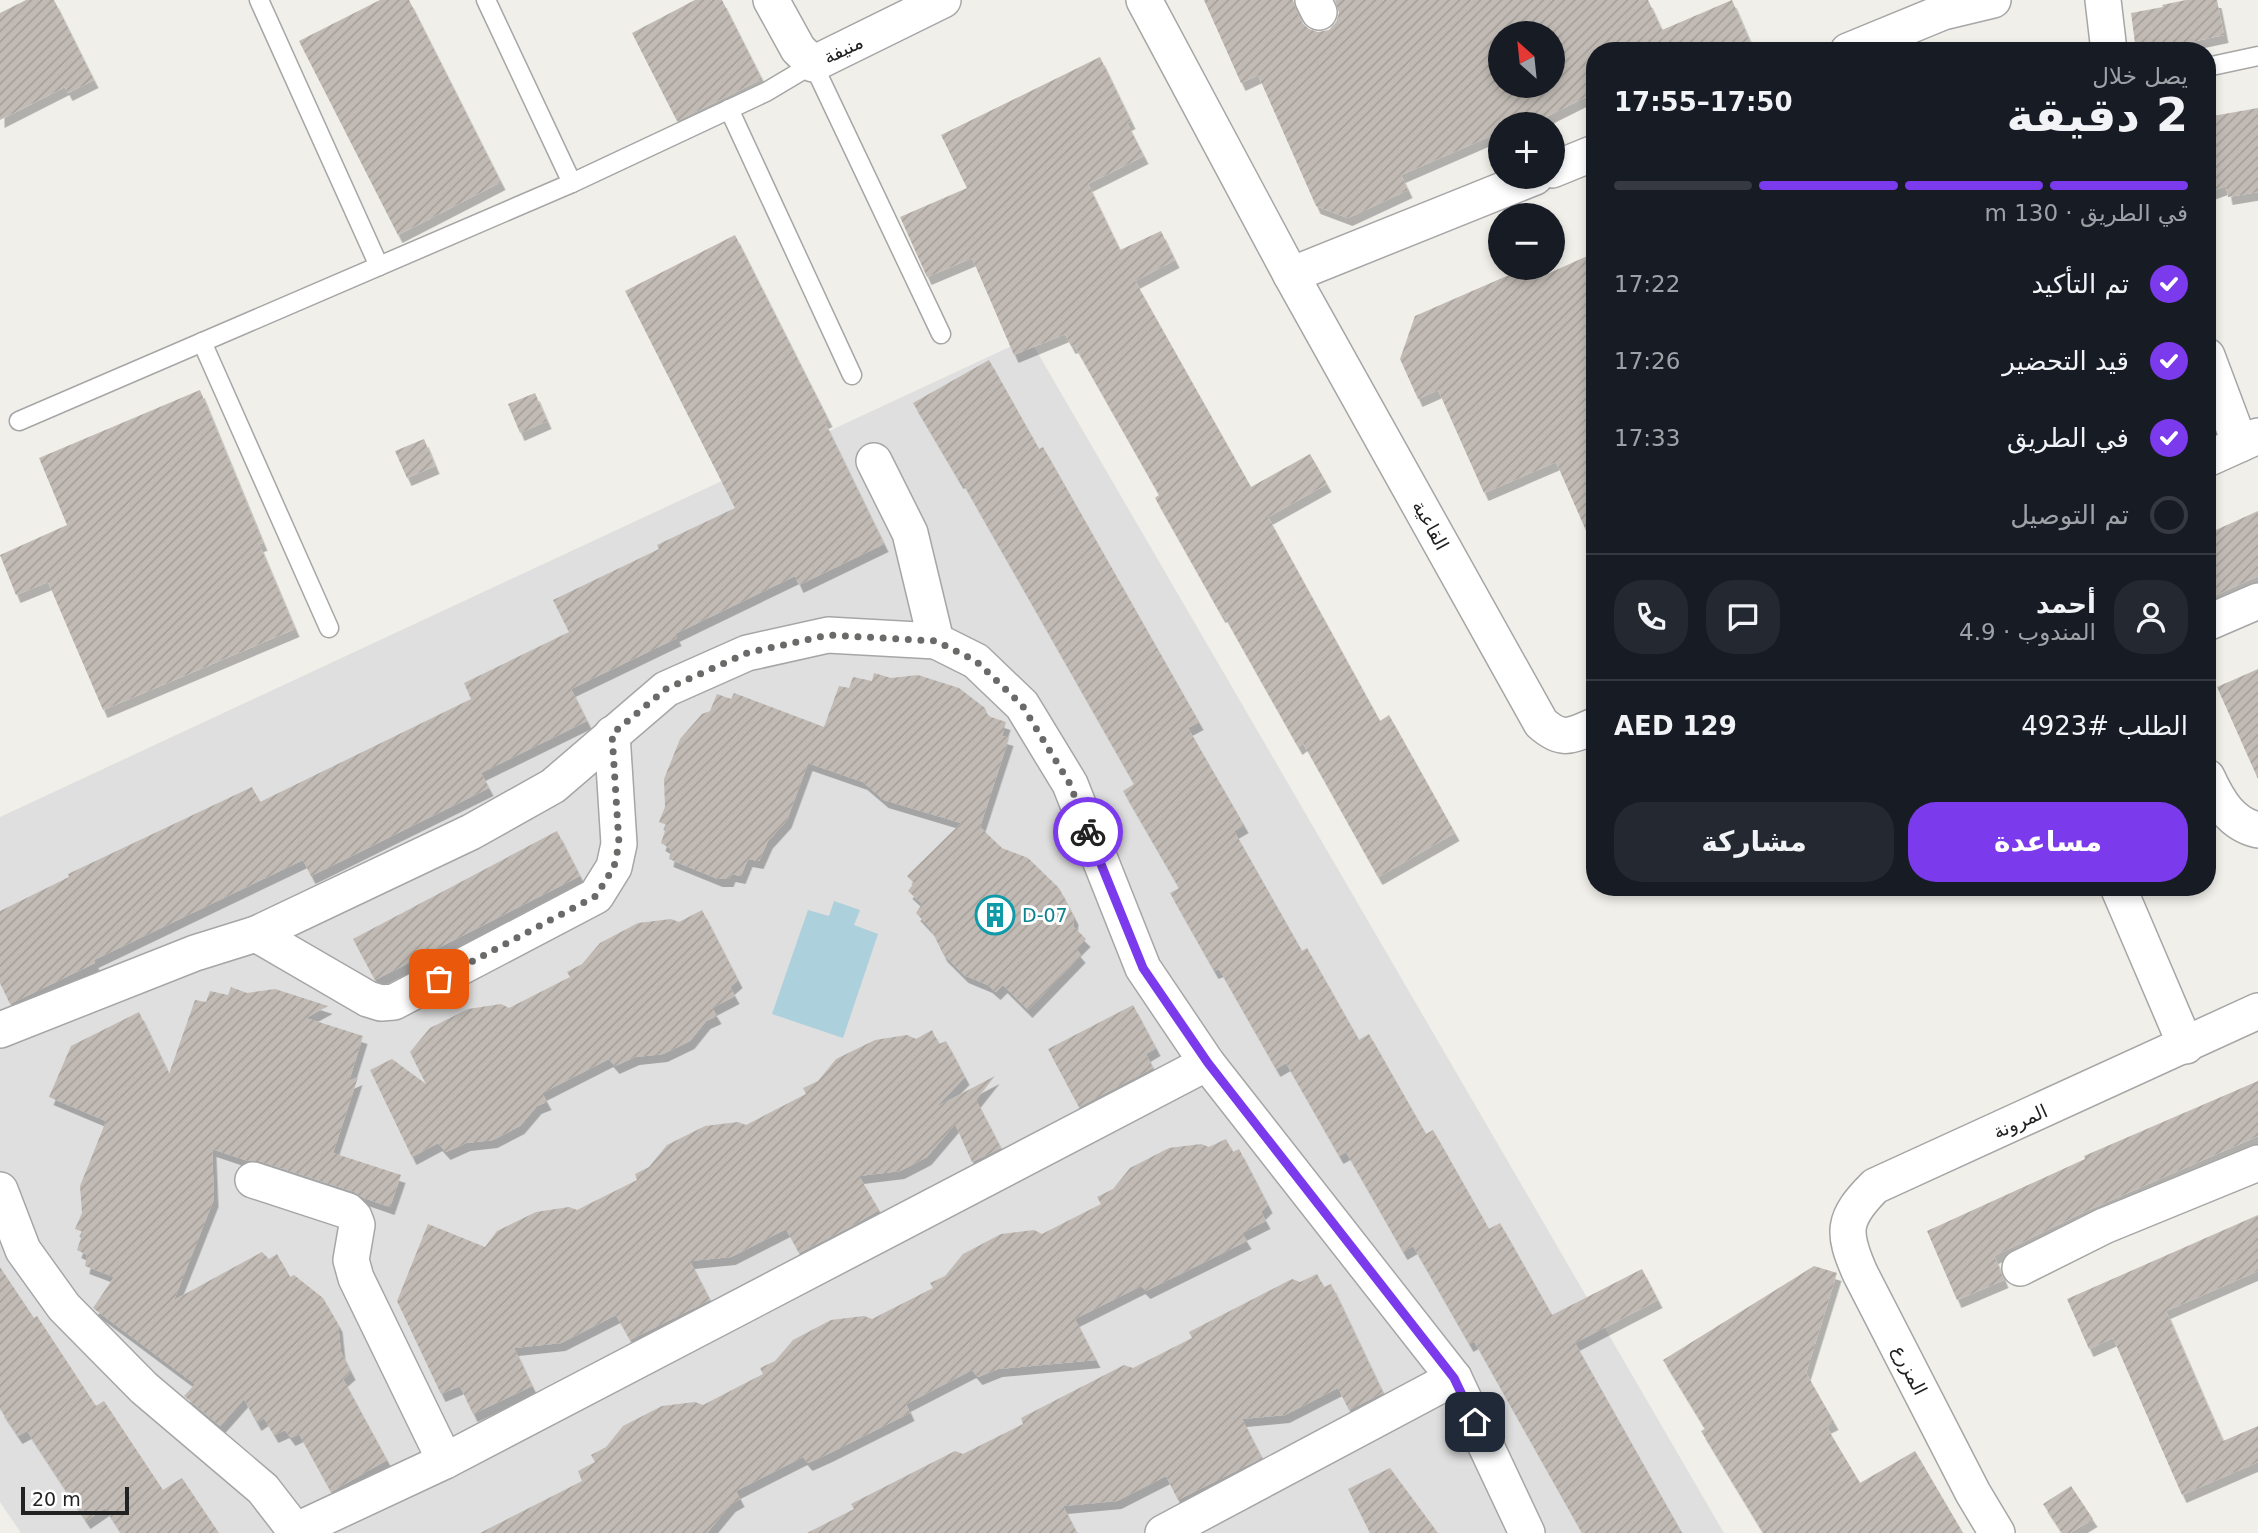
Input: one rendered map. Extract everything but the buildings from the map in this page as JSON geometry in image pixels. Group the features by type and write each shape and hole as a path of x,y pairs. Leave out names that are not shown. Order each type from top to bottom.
{"street":[{"name":"منيفة","path":"771,0 798,49 813,64 943,0"},
{"name":"القاعية","path":"1143,0 1291,275 1541,723 1553,733 1562,736 1570,736 1586,729"},
{"path":"1870,42 1943,12 1993,0"},
{"path":"2103,0 2108,42"},
{"path":"1565,165 1586,156"},
{"path":"1291,275 1505,189"},
{"path":"2216,374 2249,440 2216,455"},
{"path":"874,461 911,533 936,641"},
{"path":"2216,619 2258,601"},
{"path":"0,1030 195,953 256,934 471,832 553,786 666,689 747,653 828,635 936,641 976,661 1022,705 1070,784 1143,968 1208,1063 1454,1378 1527,1533"},
{"path":"256,934 368,999 381,1003 394,1002 596,896 614,867 619,844 612,734"},
{"path":"2216,795 2235,821 2258,830"},
{"path":"2123,896 2186,1046"},
{"name":"المرونة","path":"1859,1202 1875,1186 2258,1012"},
{"path":"0,1190 23,1250 64,1307 144,1388 263,1489 296,1532 445,1461 1208,1063"},
{"path":"2020,1268 2105,1226 2258,1163"},
{"path":"253,1180 340,1207 354,1217 357,1225 351,1260 356,1278 445,1461"},
{"name":"المزرع","path":"1859,1202 1850,1219 1847,1244 1973,1493 1997,1533"},
{"path":"1163,1533 1454,1378"}],"lane":[{"path":"259,0 379,266"},
{"path":"486,0 572,183"},
{"path":"2216,64 2258,56"},
{"path":"19,421 572,183 766,92 813,64 941,334"},
{"path":"729,109 852,375"},
{"path":"202,342 329,628"}],"shaded area":[{"path":"1029,338 1724,1533 21,1533 0,1502 0,817"}],"water":[{"path":"834,901 860,910 854,925 878,934 843,1038 772,1014 808,910 829,916"}],"way so far":[{"path":"439,979 596,896 614,867 619,844 612,734 666,689 747,653 828,635 936,641 976,661 1022,705 1070,784 1088,832"}],"place":[{"name":"D-07","path":"995,915"}],"route":[{"path":"1088,832 1143,968 1208,1063 1454,1378 1475,1422"}]}
